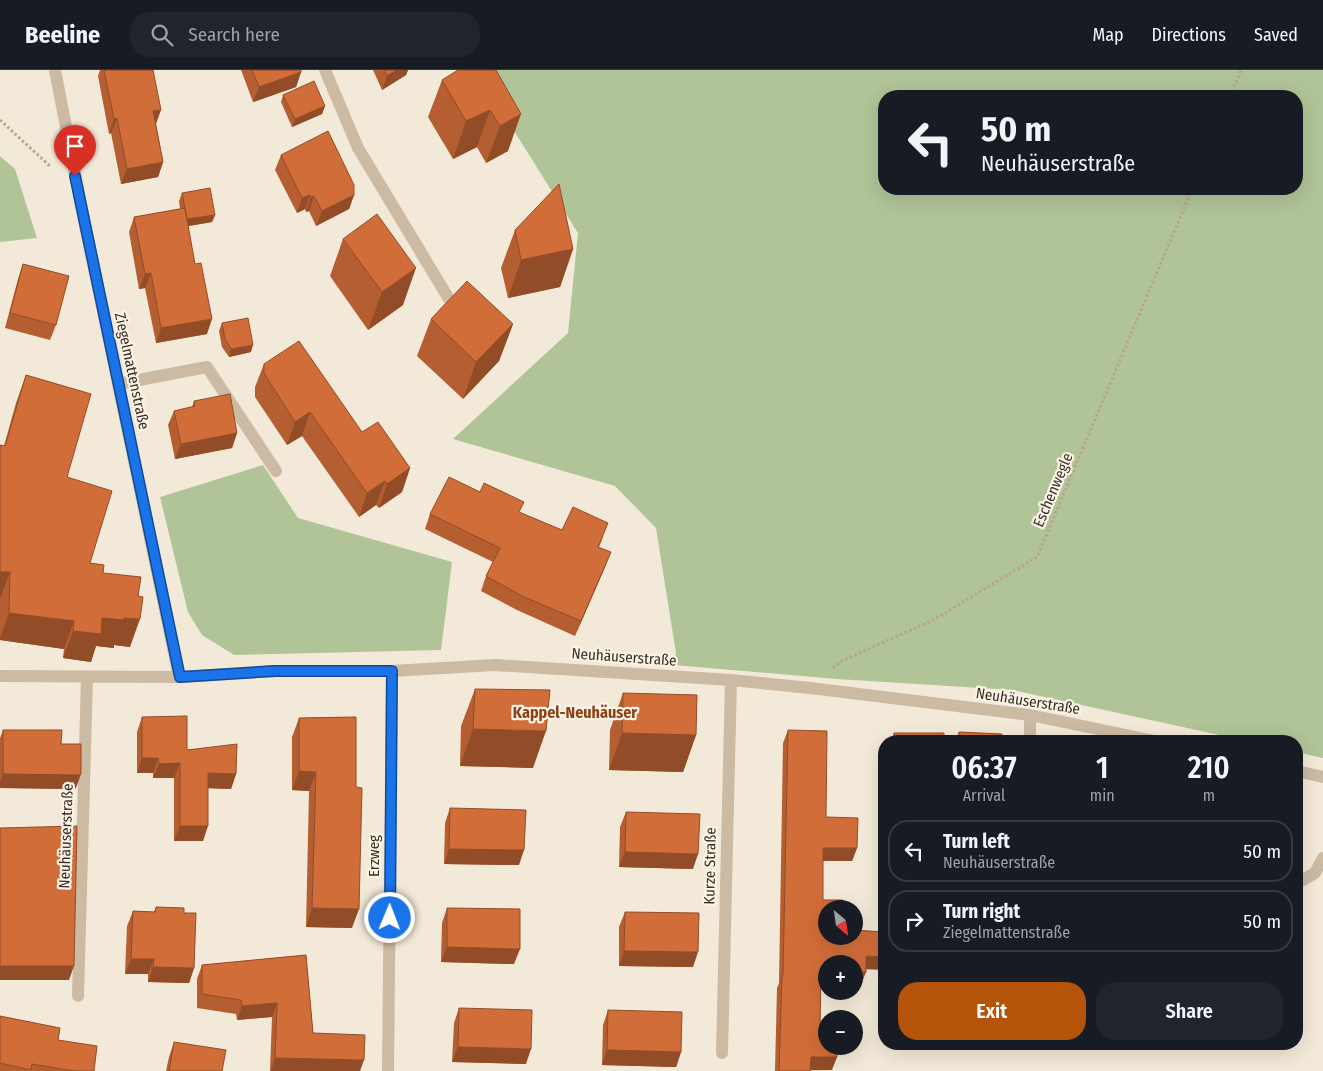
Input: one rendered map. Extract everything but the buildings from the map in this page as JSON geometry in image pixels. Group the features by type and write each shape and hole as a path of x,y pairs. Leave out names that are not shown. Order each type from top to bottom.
{"street":[{"name":"Ziegelmattenstraße","path":"54,70 78,193 180,677"},
{"path":"324,70 358,148 449,299"},
{"path":"118,384 207,367 276,471"},
{"name":"Neuhäuserstraße","path":"0,676 87,678 180,677 275,671 392,671 495,665 731,680 810,688 1030,715 1126,735"},
{"name":"Erzweg","path":"388,1071 392,671"},
{"name":"Neuhäuserstraße","path":"78,996 87,678"},
{"name":"Kurze Straße","path":"722,1053 731,680"},
{"path":"1030,715 1030,735"},
{"path":"1303,773 1323,777"},
{"path":"1303,880 1315,873 1323,858"}],"path":[{"path":"1233,90 1241,70"},
{"path":"0,120 78,193"},
{"name":"Eschenwegle","path":"810,688 842,661 935,619 1037,557 1189,195"}],"green space":[{"path":"476,70 1323,70 1323,758 1303,754 1303,735 1219,735 1013,690 837,679 674,665 676,653 656,528 615,486 453,439 568,333 578,233"},
{"path":"0,156 15,169 37,238 0,242"},
{"path":"263,465 298,518 452,562 441,650 234,655 202,635 188,612 160,497"}],"district":[{"name":"Kappel-Neuhäuser","path":"575,712"}],"route":[{"path":"75,176 180,677 275,671 392,671 390,918"}]}
